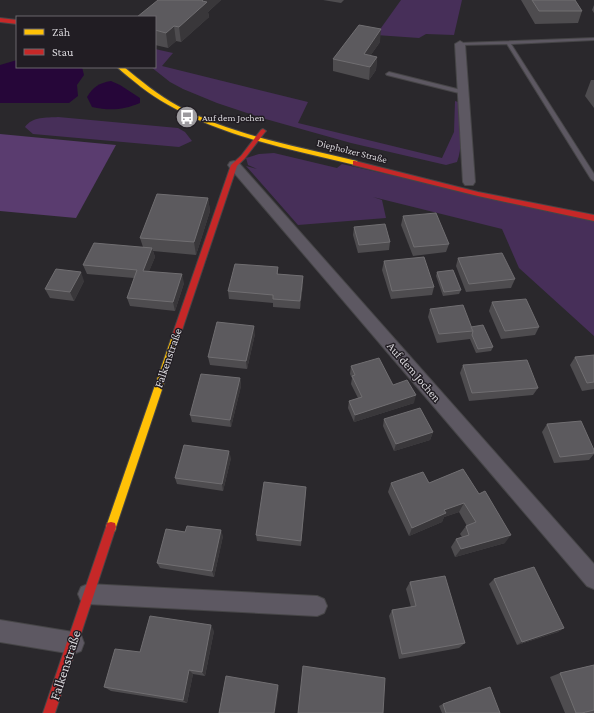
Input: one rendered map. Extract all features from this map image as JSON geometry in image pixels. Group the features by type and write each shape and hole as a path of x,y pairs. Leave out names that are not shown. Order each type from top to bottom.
{"street":[{"path":"0,15 16,17"},
{"path":"0,20 16,22"},
{"path":"460,44 463,92 473,183"},
{"name":"Diepholzer Straße","path":"121,68 138,82 176,107 199,118 478,194 594,218"},
{"path":"135,68 177,98 221,117"},
{"name":"Diepholzer Straße","path":"249,126 260,134 473,183"},
{"name":"Falkenstraße","path":"49,713 234,165 243,157 260,134"},
{"name":"Auf dem Jochen","path":"234,165 594,578"},
{"path":"88,594 317,606"},
{"path":"0,631 73,643"}],"lane":[{"path":"460,44 594,39"},
{"path":"508,42 594,179"},
{"path":"389,74 463,92"}],"shaded area":[{"path":"401,0 462,0 454,35 426,34 419,38 376,35"},
{"path":"156,49 173,53 162,66 308,102 298,123 442,158 454,132 455,101 458,102 460,124 461,140 459,155 457,162 446,165 351,143 262,118 217,103 170,82 152,68 156,68"},
{"path":"16,60 16,68 82,68 84,75 77,85 78,96 69,103 0,103 0,65"},
{"path":"111,81 140,98 140,103 116,109 92,107 87,97 89,94 97,86"},
{"path":"58,117 178,128 185,132 192,141 179,147 33,134 25,127 28,123 36,119"},
{"path":"0,134 116,145 76,218 0,211"},
{"path":"274,153 337,168 342,164 594,221 594,336 519,268 502,229 373,197 382,200 386,218 298,225 246,166 257,169 248,165 246,158 259,154"}],"building":[{"path":"158,0 203,0 202,1 207,2 179,27 174,26 166,33 156,30 156,16 138,16"},
{"path":"532,0 575,0 582,11 539,11"},
{"path":"359,25 381,29 364,54 377,57 370,67 333,59"},
{"path":"157,194 208,198 194,242 140,238"},
{"path":"436,213 449,244 414,247 403,216"},
{"path":"385,224 390,242 359,245 354,227"},
{"path":"94,243 152,248 143,271 182,274 173,302 127,298 137,270 83,265"},
{"path":"502,253 515,279 469,284 458,258"},
{"path":"424,257 434,287 392,291 384,261"},
{"path":"235,264 278,267 277,274 303,276 300,301 273,299 273,295 228,291"},
{"path":"56,269 81,272 70,292 45,289"},
{"path":"453,270 461,290 444,292 437,272"},
{"path":"526,299 539,327 505,331 492,302"},
{"path":"463,305 473,331 439,334 430,309"},
{"path":"217,322 254,326 246,361 208,357"},
{"path":"483,325 493,347 478,349 472,335 473,331 471,327"},
{"path":"594,355 594,382 587,383 575,357"},
{"path":"379,358 393,385 407,380 416,395 355,415 349,401 362,397 352,376 355,375 351,366"},
{"path":"527,360 538,388 472,393 463,365"},
{"path":"201,374 240,378 230,420 190,415"},
{"path":"420,408 433,432 396,444 384,419"},
{"path":"581,421 594,453 560,457 547,424"},
{"path":"184,445 229,451 222,484 175,478"},
{"path":"463,469 479,494 485,491 511,535 461,549 456,539 469,535 466,526 476,522 464,503 444,510 446,513 412,528 391,483 423,472 429,483"},
{"path":"264,482 306,487 301,541 256,535"},
{"path":"187,526 221,530 212,571 157,563 166,529 185,532"},
{"path":"534,567 564,628 522,642 494,579"},
{"path":"445,576 465,643 402,654 392,610 416,606 410,582"},
{"path":"150,616 211,625 202,672 189,670 183,700 104,687 115,649 140,652"},
{"path":"594,665 594,710 576,713 560,673"},
{"path":"303,666 385,678 383,713 298,713"},
{"path":"226,676 278,685 274,713 219,713"},
{"path":"490,687 500,713 446,713 443,704"}],"traffic: slow":[{"path":"121,68 162,99 198,118 242,134 355,163"},
{"path":"111,527 176,336"}],"traffic: jam":[{"path":"0,20 16,22"},
{"path":"176,336 234,165 243,157 263,131"},
{"path":"355,163 478,194 594,218"},
{"path":"49,713 111,527"}],"place":[{"name":"Auf dem Jochen","path":"187,117"}]}
